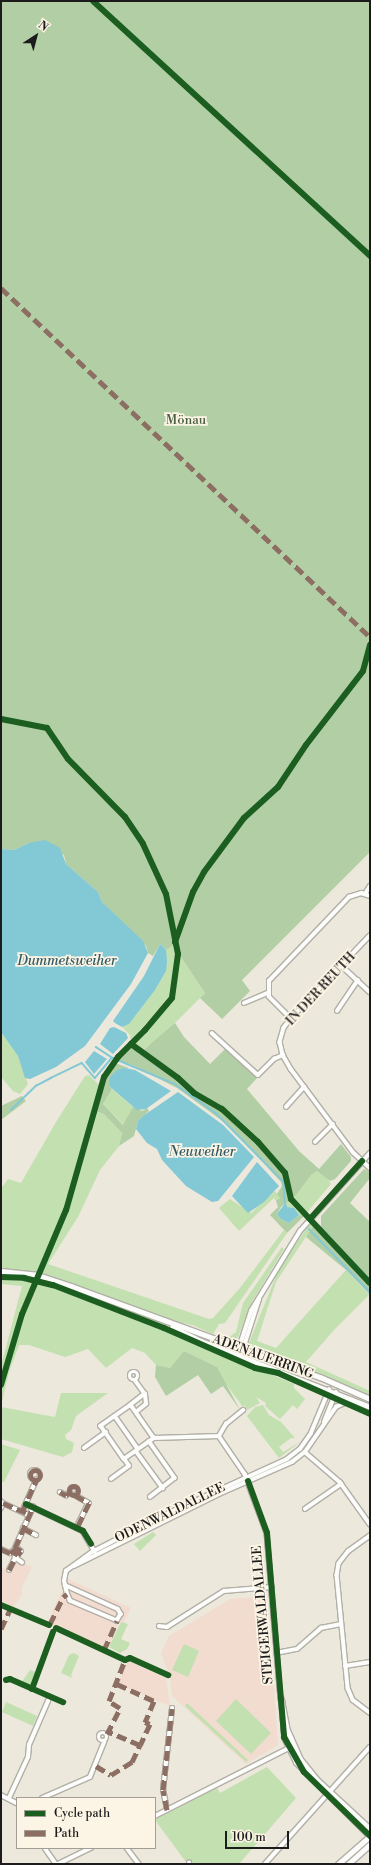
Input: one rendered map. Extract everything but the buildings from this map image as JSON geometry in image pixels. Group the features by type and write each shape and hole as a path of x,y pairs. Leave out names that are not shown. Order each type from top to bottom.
{"main road":[{"name":"ADENAUERRING","path":"1,1271 37,1275 335,1384 370,1399"},
{"name":"ADENAUERRING","path":"155,1318 201,1341 336,1392 370,1407"},
{"path":"236,1355 239,1349"},
{"path":"330,1390 335,1384"},
{"path":"335,1384 336,1392"},
{"name":"STEIGERWALDALLEE","path":"281,1699 282,1726 291,1748 304,1772 370,1829"},
{"name":"STEIGERWALDALLEE","path":"329,1794 370,1836"},
{"path":"338,1864 370,1836"},
{"path":"348,1864 370,1844"}],"street":[{"path":"365,894 370,886"},
{"path":"268,993 271,978 349,897 358,893 370,896"},
{"name":"IN DER REUTH","path":"370,936 291,1019 281,1034 283,1055 304,1087 370,1168"},
{"path":"342,966 370,992"},
{"path":"337,1011 358,980"},
{"path":"244,1003 268,993"},
{"path":"268,993 291,1019"},
{"path":"212,1033 258,1075 274,1059 283,1055"},
{"path":"286,1107 304,1087"},
{"path":"315,1142 333,1124"},
{"path":"239,1349 245,1326 300,1231 362,1160 370,1153"},
{"path":"135,1380 146,1394 146,1404 136,1412"},
{"name":"ODENWALDALLEE","path":"65,1585 66,1571 70,1567 95,1553 280,1462 300,1448 312,1433 330,1390"},
{"name":"ODENWALDALLEE","path":"320,1430 336,1392"},
{"path":"111,1479 129,1466 101,1426 146,1394"},
{"name":"ODENWALDALLEE","path":"247,1479 287,1465 305,1452 336,1407 354,1400"},
{"path":"131,1405 154,1438"},
{"path":"124,1459 154,1438 219,1436 226,1424 243,1410"},
{"path":"115,1416 163,1488"},
{"path":"84,1448 106,1432"},
{"name":"STEIGERWALDALLEE","path":"219,1436 247,1479 267,1533 281,1699"},
{"path":"149,1441 175,1478 151,1496"},
{"path":"305,1452 341,1484 370,1524"},
{"path":"22,1512 36,1480"},
{"path":"305,1510 341,1484"},
{"path":"69,1493 71,1487 75,1487 78,1490 76,1495"},
{"path":"60,1492 66,1495 69,1493 76,1495 89,1503 77,1528"},
{"path":"1,1509 2,1502 29,1515"},
{"path":"26,1504 83,1531 95,1553"},
{"path":"9,1570 23,1528 33,1507"},
{"path":"23,1528 36,1535"},
{"path":"370,1536 349,1551 339,1564 337,1579 349,1694 353,1700 370,1713"},
{"path":"1,1549 10,1553 15,1553 22,1562"},
{"path":"65,1585 116,1607 121,1612 120,1617 117,1621 112,1620 70,1600 65,1585"},
{"path":"159,1626 167,1627 224,1591 272,1587"},
{"path":"276,1653 297,1649 321,1628 341,1624"},
{"path":"345,1666 370,1662"},
{"path":"9,1798 28,1756 28,1745 48,1701"},
{"path":"167,1810 163,1790 172,1708"},
{"path":"44,1797 90,1777 104,1742"},
{"path":"265,1864 370,1747"},
{"path":"156,1816 291,1748"},
{"path":"1,1795 9,1798 16,1803"},
{"path":"45,1849 57,1864 89,1849"},
{"path":"128,1849 140,1864"}],"shaded area":[{"path":"15,1559 32,1567 22,1587 22,1594 14,1607 1,1601 1,1567 10,1571"},
{"path":"68,1579 131,1608 124,1623 120,1621 106,1651 47,1623"},
{"path":"266,1596 269,1653 272,1661 278,1745 246,1764 172,1696 170,1677 161,1653 169,1636 230,1599"},
{"path":"127,1660 166,1678 170,1706 118,1684"}],"green space":[{"name":"Mönau","path":"1,1 370,1 370,852 242,980 250,991 222,1019 200,998 205,993 179,954 176,943 166,950 160,944 153,956 148,953 146,946 102,902 98,892 66,864 64,855 29,843 14,850 1,849"},
{"path":"174,944 176,967 171,995 131,1041 130,1035 122,1027 129,1024 155,990 166,971 166,950"},
{"path":"179,954 205,993 164,1034 141,1051 134,1043 174,997"},
{"path":"175,1023 184,1037 210,1064 225,1049 257,1078 247,1089 299,1151 319,1169 341,1144 351,1157 351,1161 335,1179 330,1181 317,1171 311,1175 297,1194 281,1207 277,1214 281,1219 289,1223 299,1215 304,1216 287,1233 270,1215 278,1207 276,1201 280,1198 277,1194 282,1186 281,1182 228,1125 177,1088 130,1064 117,1061 130,1046 140,1053"},
{"path":"1,1032 18,1056 28,1084 20,1094 13,1091 1,1077"},
{"path":"115,1063 129,1068 125,1068 109,1086 112,1089 103,1104 123,1125 133,1107 142,1111 147,1108 149,1111 138,1121 134,1136 119,1146 122,1133 104,1114 96,1111 105,1079"},
{"path":"89,1075 99,1085 87,1135 96,1111 104,1114 122,1133 119,1146 100,1170 78,1217 48,1264 209,1319 213,1318 240,1288 284,1230 287,1233 225,1323 219,1324 213,1334 192,1325 172,1321 59,1279 35,1272 1,1269 1,1186 3,1186 8,1179 21,1183 56,1122 85,1076"},
{"path":"112,1089 133,1107 124,1125 103,1104"},
{"path":"22,1096 26,1101 1,1120 1,1106"},
{"path":"364,1169 370,1172 370,1178 350,1203 370,1222 370,1279 321,1228 321,1216"},
{"path":"317,1171 326,1177 331,1184 304,1216 299,1215 294,1208 287,1207 286,1202 297,1194 311,1175"},
{"path":"275,1191 280,1198 276,1201 274,1198 239,1231 219,1208 230,1199 251,1213"},
{"path":"310,1223 313,1226 276,1282 257,1341 276,1348 346,1270 369,1295 334,1330 306,1362 370,1391 370,1396 248,1345 279,1269"},
{"path":"313,1226 370,1285 370,1295 346,1270 306,1237"},
{"path":"282,1247 284,1249 252,1302 238,1337 233,1342 225,1340 236,1332 243,1303"},
{"path":"1,1278 38,1282 155,1326 294,1384 294,1388 305,1399 297,1409 293,1405 280,1419 265,1406 266,1403 256,1397 260,1403 247,1410 245,1405 243,1407 223,1380 217,1367 184,1351 170,1368 156,1365 145,1353 132,1348 106,1368 88,1349 65,1357 29,1345 19,1345 9,1372 1,1406 1,1366 22,1286 1,1284"},
{"path":"39,1278 162,1323 194,1342 166,1328"},
{"path":"184,1351 217,1367 240,1410 223,1386 211,1394 198,1375 166,1396 155,1377 156,1365 170,1368"},
{"path":"61,1393 108,1393 76,1416 71,1430 65,1435 66,1439 74,1443 72,1452 63,1457 1,1439 1,1407 55,1417"},
{"path":"263,1405 269,1415 281,1422 295,1438 291,1438 279,1447 283,1452 300,1442 279,1458 247,1416 255,1407"},
{"path":"1,1444 20,1450 4,1482 1,1481"},
{"path":"153,1532 156,1535 140,1551 134,1544"},
{"path":"121,1622 128,1624 121,1639 130,1643 127,1649 120,1653 109,1647"},
{"path":"184,1644 199,1651 188,1677 172,1670"},
{"path":"74,1653 79,1656 71,1675 73,1678 61,1673 69,1655"},
{"path":"30,1670 38,1673 32,1687 22,1682"},
{"path":"236,1699 271,1733 251,1754 216,1721"},
{"path":"6,1702 37,1716 33,1726 2,1712"},
{"path":"187,1703 248,1760 246,1762 185,1706"},
{"path":"267,1767 296,1798 239,1864 194,1864 189,1860 186,1862 156,1819 217,1788 220,1793"}],"water":[{"name":"Dummetsweiher","path":"45,840 60,848 66,864 98,892 102,902 143,941 148,953 131,984 85,1046 56,1067 30,1079 25,1078 18,1056 1,1032 1,849 14,850 29,843"},
{"path":"160,944 166,950 166,971 155,990 129,1024 122,1027 113,1021 144,976"},
{"path":"114,1027 126,1033 128,1038 113,1054 100,1044 110,1028"},
{"path":"94,1051 107,1059 94,1074 85,1062"},
{"path":"125,1068 135,1070 171,1091 146,1109 137,1110 109,1086 110,1077 117,1070"},
{"name":"Neuweiher","path":"178,1092 223,1125 254,1157 218,1201 212,1202 186,1186 162,1160 157,1149 147,1143 136,1129 138,1121 143,1116"},
{"path":"257,1162 279,1186 264,1202 248,1213 232,1196"},
{"path":"286,1202 287,1207 294,1208 299,1215 289,1223 281,1219 277,1214"}],"waterway":[{"path":"96,1047 113,1058 175,1084 216,1113 284,1182 285,1202"},
{"path":"11,1110 36,1086 51,1078 82,1063 95,1078 112,1058"},
{"path":"309,1229 370,1292"}],"marked path":[{"path":"1,288 370,637"},
{"path":"33,1470 37,1470 39,1471 40,1475 39,1479 33,1480 30,1477 30,1473 33,1470"},
{"path":"22,1512 36,1480"},
{"path":"74,1486 79,1491 74,1496 69,1491 74,1486"},
{"path":"60,1492 66,1495 69,1493"},
{"path":"75,1495 89,1503 77,1528"},
{"path":"3,1503 26,1513"},
{"path":"15,1548 33,1507"},
{"path":"23,1528 36,1535"},
{"path":"1,1549 10,1553 17,1548 21,1551 18,1555 14,1552"},
{"path":"9,1570 15,1558"},
{"path":"50,1624 63,1597 67,1594"},
{"path":"1,1629 11,1608"},
{"path":"104,1650 117,1621"},
{"path":"107,1734 120,1708 109,1701 125,1660"},
{"path":"117,1684 154,1701 145,1722 150,1724 140,1745"},
{"path":"167,1810 163,1790 172,1708"},
{"path":"96,1766 111,1775 132,1762 140,1745 110,1732"}],"cycle path":[{"path":"93,1 370,256"},
{"path":"175,942 193,892 204,872 244,818 278,787 306,745 363,671 370,645"},
{"path":"1,719 47,728 68,759 125,817 143,844 166,894 178,954 172,998 145,1030 118,1057 104,1077 66,1210 22,1314 1,1385"},
{"path":"131,1044 178,1078 194,1093 222,1109 258,1142 285,1173 291,1199 370,1283"},
{"path":"310,1219 362,1161"},
{"path":"1,1277 24,1278 53,1285 164,1328 255,1368 278,1373 370,1414"},
{"path":"248,1481 267,1533 284,1737 304,1772 370,1836"},
{"path":"26,1504 83,1531 91,1544"},
{"path":"1,1605 49,1625"},
{"path":"56,1628 125,1660 130,1658 168,1675"},
{"path":"32,1689 53,1632"},
{"path":"6,1680 10,1679 63,1702"}]}
